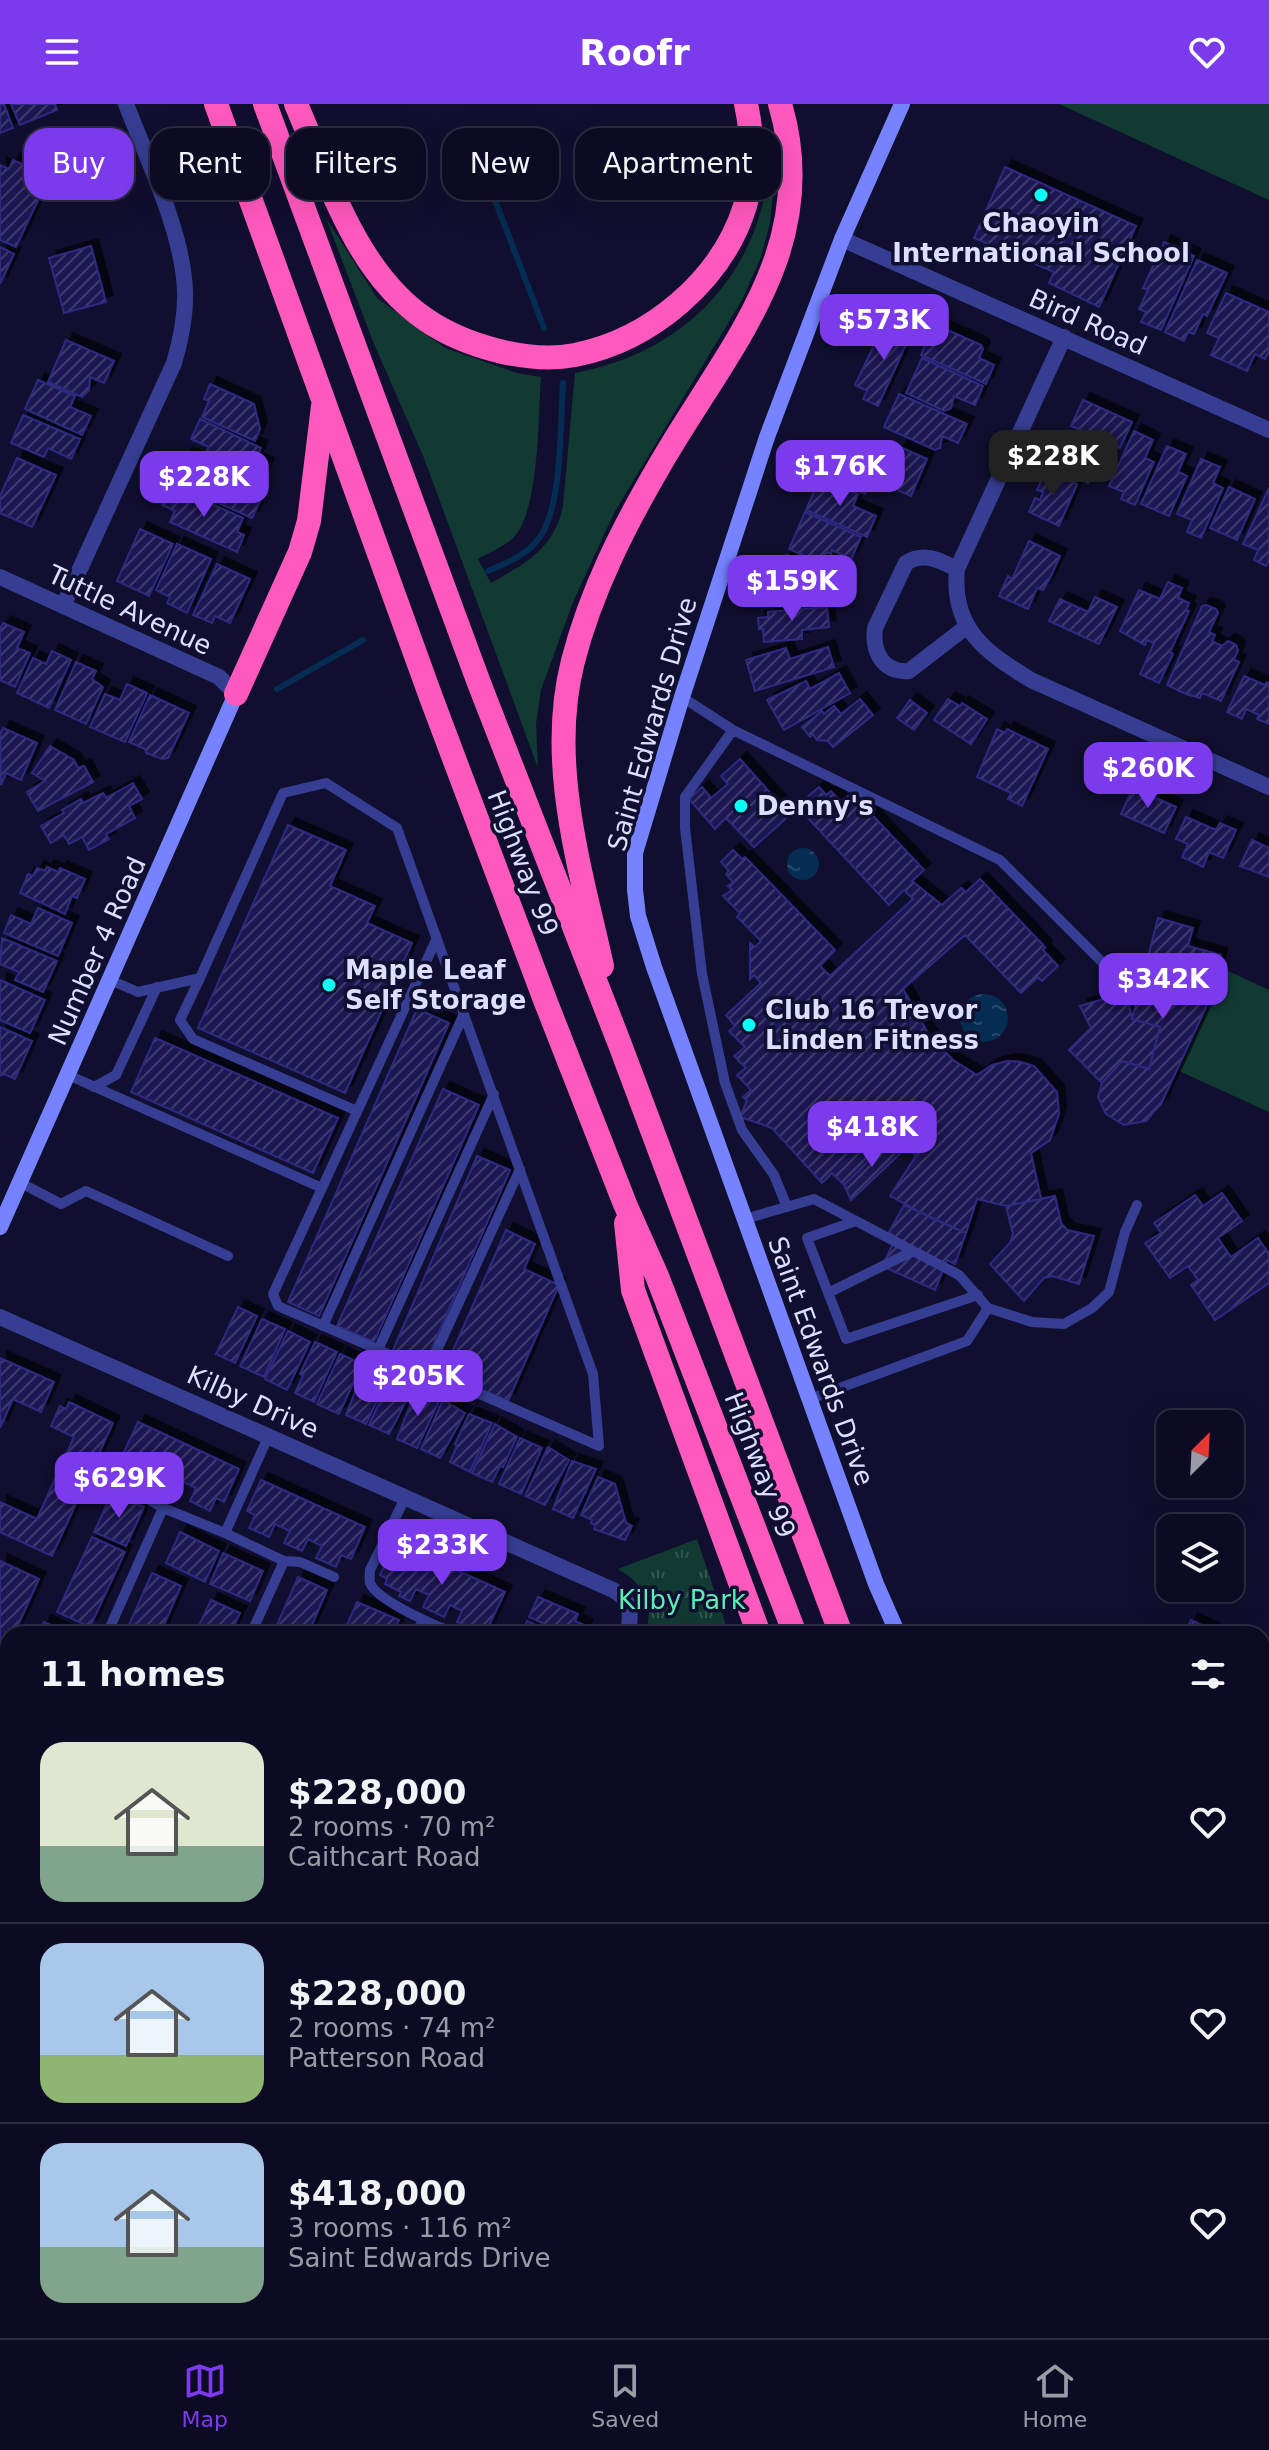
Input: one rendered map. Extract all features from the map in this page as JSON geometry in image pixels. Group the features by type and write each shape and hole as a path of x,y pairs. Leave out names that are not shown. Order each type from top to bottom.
{"highway":[{"name":"Highway 99","path":"216,104 432,700 625,1204 657,1276 792,1626"},
{"name":"Highway 99","path":"265,104 479,683 619,1042 838,1626"},
{"path":"296,104 352,232 371,264 406,302 424,318 456,337 494,350 530,356 572,356 611,345 643,329 689,295 722,254 745,205 749,183 752,151 746,104"},
{"path":"619,1042 574,841 565,781 563,737 570,678 583,626 616,545 660,464 756,306 778,258 792,190 792,156 780,104"},
{"path":"236,694 300,552 309,521 324,400"},
{"path":"625,1204 633,1290 756,1626"}],"street":[{"path":"63,606 174,363 183,328 185,289 177,241 126,104"},
{"name":"Saint Edwards Drive","path":"894,1626 876,1584 654,967 638,916 635,853 767,437 842,239 902,104"},
{"name":"Bird Road","path":"842,239 1269,430"},
{"path":"1064,337 957,569 955,587 958,609 966,627 1004,664 1031,680 1269,787"},
{"path":"957,569 924,556 906,563 875,628 873,640 877,655 885,666 897,672 909,671 966,627"},
{"name":"Tuttle Avenue","path":"0,577 219,677 236,694"},
{"name":"Number 4 Road","path":"0,1227 236,694"},
{"name":"Kilby Drive","path":"0,1317 621,1594 632,1613 630,1626"}],"lane":[{"path":"682,697 733,730 1000,860 1105,965"},
{"path":"733,730 685,797 687,843 702,974 725,1083 742,1130 774,1175 787,1207"},
{"path":"357,1111 193,1039 180,1020 283,793 326,783 397,828 593,1374 599,1446 278,1306 273,1294 436,940"},
{"path":"110,980 138,992 200,978"},
{"path":"94,1087 116,1075 157,987"},
{"path":"323,1326 463,1016"},
{"path":"68,1075 322,1188"},
{"path":"378,1350 494,1094"},
{"path":"427,1372 520,1169"},
{"path":"19,1182 61,1204 86,1191 228,1256"},
{"path":"745,1219 814,1199 959,1275 988,1308 1032,1322 1064,1324 1092,1308 1109,1292 1125,1232 1137,1205"},
{"path":"856,1221 807,1238 846,1339 978,1295"},
{"path":"828,1293 913,1251"},
{"path":"810,1399 967,1341 988,1308"},
{"path":"225,1533 269,1435"},
{"path":"121,1483 163,1508 284,1561 300,1562 334,1577"},
{"path":"406,1496 370,1570 370,1584 379,1594 436,1626"},
{"path":"111,1626 163,1508"},
{"path":"255,1626 284,1561"},
{"path":"420,1626 423,1621"}],"green space":[{"path":"1059,104 1269,104 1269,200"},
{"path":"763,200 772,200 761,257 742,300 614,513 573,602 541,690 536,724 538,768 424,458 374,344 326,218 377,298 445,348 517,373 541,377 536,464 528,510 511,540 478,559 491,583 537,553 559,521 575,373 644,351 674,333 701,311 724,286 757,224"},
{"path":"1226,970 1269,990 1269,1112 1179,1071"},
{"name":"Kilby Park","path":"697,1539 726,1626 647,1626 648,1605 641,1588 618,1569"}],"water":[{"path":"803,848 815,852 819,864 815,876 803,880 791,876 787,864 791,852"},
{"path":"984,994 1001,1001 1008,1018 1001,1035 984,1042 967,1035 960,1018 967,1001"}],"building":[{"path":"0,104 4,104 13,128 0,133"},
{"path":"11,104 55,104 57,110 20,125"},
{"path":"13,160 24,165 24,200 38,200 16,247 0,240 0,165 9,169"},
{"path":"1005,167 1136,226 1099,307 1049,283 1054,272 974,238"},
{"path":"1164,242 1194,256 1161,330 1141,322 1146,312 1139,309 1148,290 1143,288"},
{"path":"91,246 106,302 64,313 49,258"},
{"path":"0,247 14,254 0,284"},
{"path":"1197,260 1227,273 1207,316 1203,314 1194,334 1188,332 1184,341 1165,332"},
{"path":"1226,293 1269,312 1269,351 1265,359 1255,354 1247,371 1211,355 1219,338 1207,333"},
{"path":"894,318 914,327 878,406 863,399 867,391 855,385 874,345 880,348"},
{"path":"934,324 981,345 983,349 979,358 994,365 986,384 921,355"},
{"path":"66,340 114,361 104,383 90,377 89,390 82,397 48,382"},
{"path":"922,358 983,386 975,405 954,396 951,408 944,411 906,393"},
{"path":"38,380 75,396 70,407 91,416 82,435 25,409"},
{"path":"210,384 254,404 260,429 255,441 202,417 209,401 204,399"},
{"path":"899,394 967,424 958,443 942,436 940,448 935,450 884,427"},
{"path":"1083,400 1132,422 1120,448 1071,426"},
{"path":"23,415 80,439 71,459 48,448 44,457 11,443"},
{"path":"200,419 261,448 255,460 267,465 260,482 204,456 209,447 191,439"},
{"path":"1071,431 1105,446 1088,483 1055,468"},
{"path":"1134,431 1153,440 1145,458 1154,462 1135,505 1121,499 1124,492 1109,486"},
{"path":"1167,446 1186,454 1178,472 1187,476 1169,516 1141,504"},
{"path":"900,447 927,459 911,496 883,484"},
{"path":"186,454 258,487 253,498 260,501 252,518 185,488 190,478 178,472"},
{"path":"17,458 56,475 32,527 0,513 0,496"},
{"path":"1201,459 1220,467 1213,483 1223,488 1201,538 1187,532 1192,520 1177,514"},
{"path":"1046,470 1077,484 1059,526 1029,512 1035,498 1040,500 1043,492 1037,490"},
{"path":"853,474 870,482 865,494 847,486"},
{"path":"820,478 858,494 853,506 876,516 867,537 806,510"},
{"path":"171,486 243,518 237,532 244,535 237,552 170,522 175,511 162,505"},
{"path":"1229,487 1255,499 1237,540 1210,528"},
{"path":"1269,488 1269,560 1266,566 1254,560 1258,550 1243,544"},
{"path":"805,512 861,537 851,559 832,550 831,554 826,552 821,563 789,549"},
{"path":"140,529 173,544 149,596 117,581"},
{"path":"1029,541 1060,556 1043,590 1037,588 1028,609 999,596 1008,576 1012,579"},
{"path":"177,544 211,559 187,613 167,603 170,597 156,590"},
{"path":"786,555 848,572 842,596 825,592 823,601 809,598 808,602 795,598 789,605 777,602 777,581"},
{"path":"217,564 250,579 230,623 215,616 212,623 193,615"},
{"path":"1168,582 1182,588 1178,598 1189,603 1186,610 1189,611 1159,683 1140,674 1154,643 1147,640 1145,645 1120,631 1139,590 1160,599"},
{"path":"1095,597 1117,607 1099,644 1049,621 1060,599 1088,612"},
{"path":"1206,605 1218,613 1209,632 1215,635 1212,641 1222,646 1228,641 1238,650 1234,660 1239,662 1221,701 1202,693 1200,698 1186,694 1167,685 1202,606"},
{"path":"827,607 829,627 802,630 802,639 764,642 758,618 768,617 768,612"},
{"path":"3,623 24,632 17,648 30,653 15,687 0,680 0,629"},
{"path":"828,647 834,667 755,691 746,660 786,648 790,659"},
{"path":"52,651 71,660 49,708 17,693 33,658 46,664"},
{"path":"76,662 96,671 92,679 103,687 86,724 55,710"},
{"path":"839,673 850,693 784,730 767,700 806,681 810,689"},
{"path":"1244,676 1265,685 1269,683 1269,724 1246,709 1242,719 1227,712"},
{"path":"127,684 147,693 125,742 90,727 105,694 120,700"},
{"path":"150,695 189,713 168,758 146,753 145,749 129,742"},
{"path":"860,699 873,715 833,747 828,741 817,740 813,734 810,737 802,727 822,711 824,714 834,706 841,714"},
{"path":"948,699 960,706 962,703 987,719 971,744 934,720"},
{"path":"910,700 927,713 914,730 897,718"},
{"path":"3,728 37,743 21,780 6,773 1,785 0,734"},
{"path":"997,729 1005,733 1007,729 1048,749 1022,806 1008,799 1011,793 977,777"},
{"path":"50,746 74,760 78,768 84,766 93,782 38,811 27,792 45,781 32,773"},
{"path":"740,759 790,815 754,847 726,818 715,829 689,799 702,787 711,798 728,784 721,776"},
{"path":"133,783 142,799 129,806 135,818 106,834 109,839 89,850 82,837 69,844 64,835 51,843 41,826 64,813 62,810 81,799 83,803 103,793 106,798"},
{"path":"819,787 826,795 831,791 841,802 848,796 855,804 859,801 924,870 912,881 942,905 961,888 966,892 980,879 1045,947 1043,950 1058,966 1042,981 1038,977 1021,993 965,935 903,989 929,1035 953,1060 977,1075 992,1065 1008,1061 1034,1066 1057,1092 1059,1114 1050,1140 1031,1153 1041,1199 1006,1206 977,1199 966,1233 890,1196 925,1142 906,1128 901,1133 889,1131 886,1135 890,1140 844,1185 832,1173 822,1183 772,1128 740,1117 747,1101 743,1097 751,1090 737,1075 746,1068 734,1056 745,1047 729,1031 735,1026 726,1015 761,983 754,975 750,979 750,943 755,947 761,941 737,917 740,913 723,896 732,890 728,886 733,882 721,862 733,850 742,859 745,857 835,950 820,966 830,976 913,899 904,890 889,905 807,817 798,805"},
{"path":"1133,788 1176,807 1164,833 1121,814"},
{"path":"1186,817 1216,830 1220,823 1236,830 1223,858 1209,852 1203,867 1182,857 1188,844 1176,839"},
{"path":"288,825 346,850 330,886 375,906 367,923 412,943 345,1093 198,1028"},
{"path":"1252,840 1269,848 1269,877 1240,866"},
{"path":"47,867 58,872 60,868 85,879 77,898 72,896 65,914 20,893 28,874 33,876 37,868 45,871"},
{"path":"38,908 72,923 58,956 4,933 11,915 31,924"},
{"path":"1158,918 1193,928 1188,946 1221,955 1216,970 1222,973 1161,1104 1146,1121 1124,1125 1106,1114 1098,1097 1102,1083 1122,1061 1149,1069 1160,1027 1132,1019"},
{"path":"2,938 57,961 43,992 15,980 19,972 0,964"},
{"path":"0,980 45,1000 30,1033 0,1020"},
{"path":"1126,992 1132,1019 1160,1027 1149,1069 1122,1061 1102,1083 1069,1050 1091,1028 1080,1006"},
{"path":"417,1009 449,1023 319,1316 288,1302"},
{"path":"0,1027 32,1041 15,1079 4,1074 0,1076"},
{"path":"155,1038 338,1118 313,1173 131,1092"},
{"path":"443,1089 479,1105 374,1342 337,1326"},
{"path":"906,1128 925,1142 916,1156 897,1139"},
{"path":"890,1140 902,1152 851,1200 844,1185"},
{"path":"477,1156 510,1170 425,1364 393,1350"},
{"path":"1222,1193 1242,1221 1218,1238 1231,1257 1258,1238 1269,1254 1269,1283 1215,1320 1191,1285 1198,1280 1188,1266 1170,1278 1145,1243 1161,1233 1154,1223 1195,1195 1203,1206"},
{"path":"1055,1196 1061,1223 1067,1230 1094,1236 1079,1284 1052,1276 1044,1278 1024,1301 990,1264 1010,1243 1013,1234 1006,1206"},
{"path":"904,1205 966,1233 955,1264 947,1260 935,1290 882,1266 896,1238 889,1232"},
{"path":"506,1230 535,1244 524,1269 559,1285 508,1401 443,1373"},
{"path":"238,1307 257,1316 235,1363 216,1354"},
{"path":"262,1319 285,1329 264,1377 240,1366"},
{"path":"288,1331 310,1342 287,1390 265,1379"},
{"path":"315,1342 337,1352 314,1402 295,1393"},
{"path":"340,1354 362,1364 339,1414 317,1404"},
{"path":"0,1358 54,1382 41,1412 13,1399 0,1428"},
{"path":"365,1367 389,1375 366,1424 346,1415"},
{"path":"392,1375 413,1388 389,1434 369,1425"},
{"path":"416,1390 440,1399 417,1448 397,1439"},
{"path":"443,1400 465,1413 440,1458 421,1449"},
{"path":"69,1402 113,1423 52,1556 0,1532 0,1502 37,1519 74,1437 51,1426 60,1406 66,1409"},
{"path":"469,1414 492,1423 470,1472 450,1462"},
{"path":"138,1422 239,1469 224,1502 216,1498 210,1511 190,1501 196,1488 182,1481 176,1495 159,1487 165,1474 150,1467 144,1481 125,1473 132,1458 123,1454"},
{"path":"495,1424 517,1437 492,1482 472,1473"},
{"path":"520,1438 542,1448 521,1494 499,1484"},
{"path":"548,1447 569,1460 545,1505 525,1496"},
{"path":"572,1461 596,1469 573,1518 553,1509"},
{"path":"598,1477 615,1484 626,1523 632,1526 625,1540 594,1529 592,1520 581,1515"},
{"path":"261,1480 365,1527 351,1559 341,1555 336,1567 316,1558 322,1546 308,1539 302,1551 284,1543 290,1531 275,1524 269,1537 249,1528 255,1515 247,1511"},
{"path":"112,1493 144,1507 126,1546 94,1532"},
{"path":"180,1532 219,1551 205,1582 166,1563"},
{"path":"92,1537 125,1552 90,1626 57,1612"},
{"path":"395,1542 505,1592 489,1626 466,1626 457,1622 462,1611 450,1605 444,1617 423,1607 429,1595 416,1589 410,1601 385,1584 387,1579 380,1575"},
{"path":"223,1553 263,1571 250,1601 210,1584"},
{"path":"0,1561 39,1579 18,1626 0,1626"},
{"path":"152,1573 181,1586 164,1626 129,1626"},
{"path":"298,1577 327,1590 311,1626 277,1626"},
{"path":"538,1597 578,1614 575,1621 586,1626 549,1626 529,1617"},
{"path":"211,1600 240,1613 234,1626 199,1626"},
{"path":"357,1602 399,1620 396,1626 346,1626"},
{"path":"1191,1620 1203,1626 1188,1626"}],"waterway":[{"path":"495,200 544,328"},
{"path":"488,571 526,552 545,529 556,490 563,383"},
{"path":"277,689 363,640"}],"place":[{"name":"Chaoyin International School","path":"1041,195"},
{"name":"Denny's","path":"741,806"},
{"name":"Maple Leaf Self Storage","path":"329,985"},
{"name":"Club 16 Trevor Linden Fitness","path":"749,1025"}]}
